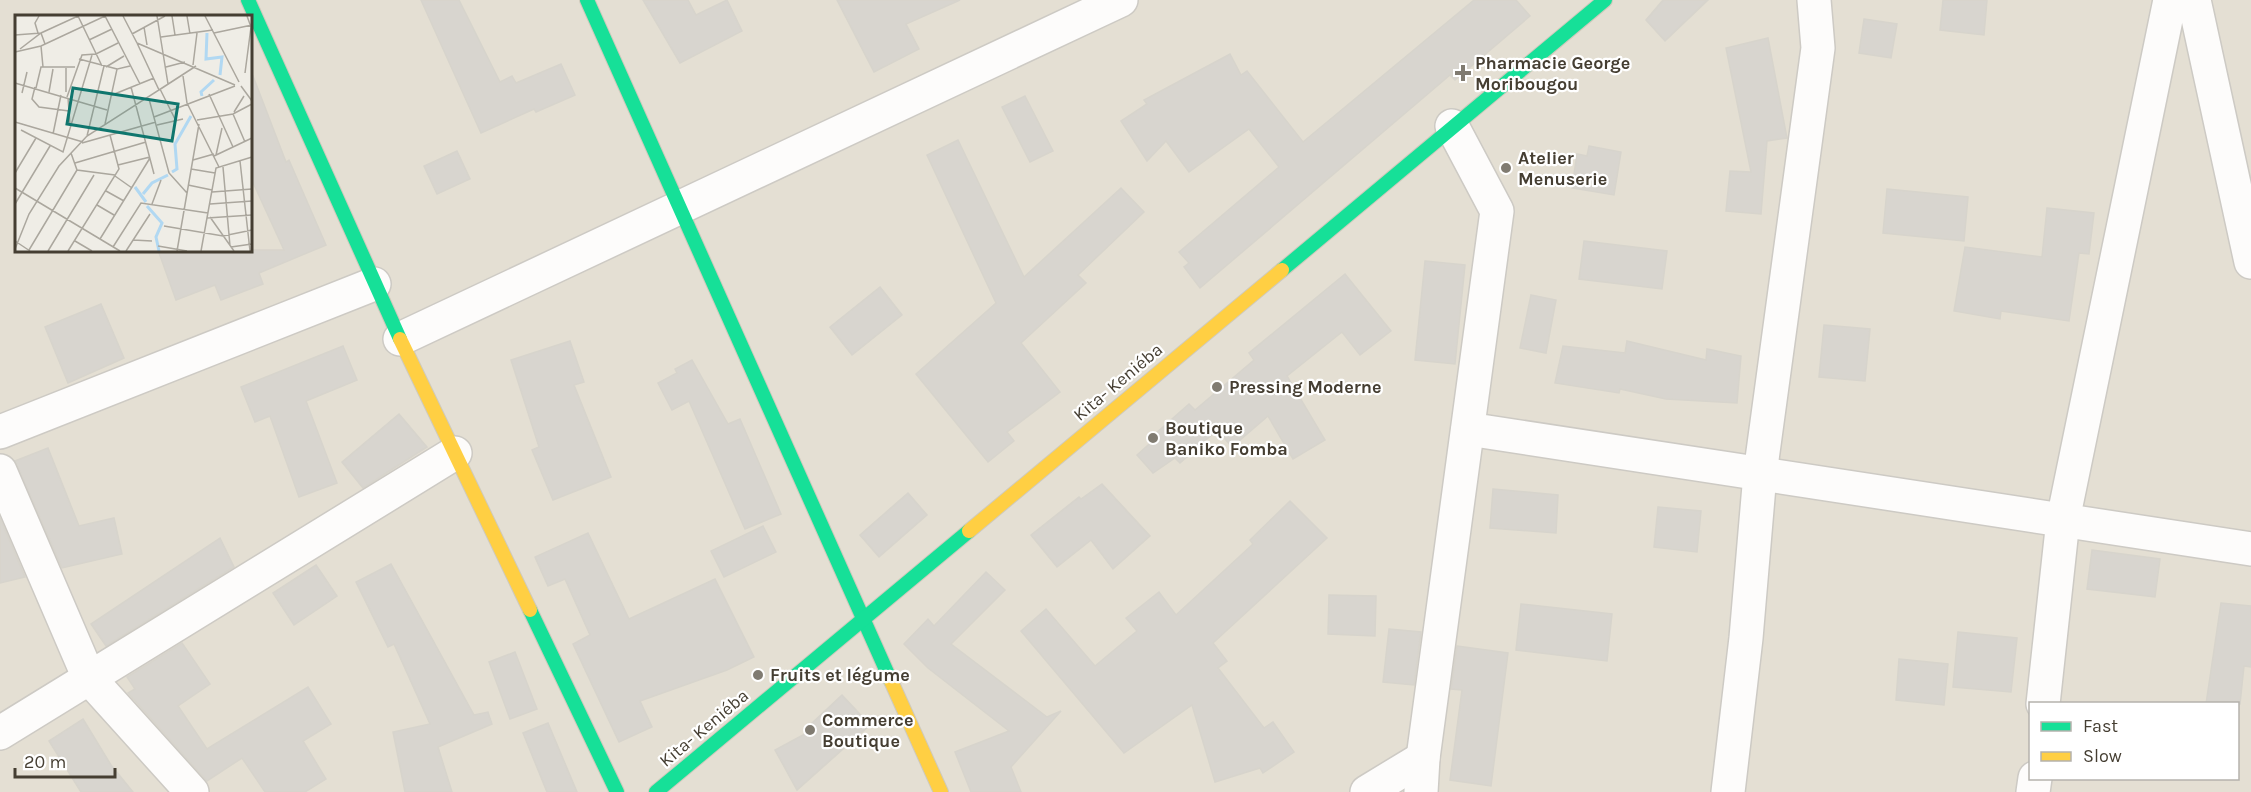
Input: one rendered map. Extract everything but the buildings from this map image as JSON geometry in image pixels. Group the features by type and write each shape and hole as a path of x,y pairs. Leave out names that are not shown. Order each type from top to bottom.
{"street":[{"path":"248,0 374,284 616,792"},
{"path":"587,0 941,792"},
{"path":"400,339 681,209 1121,0"},
{"name":"Kita- Keniéba","path":"656,792 1605,0"},
{"path":"1728,792 1746,638 1760,474 1818,48 1815,0"},
{"path":"2043,702 2062,520 2170,0"},
{"path":"2194,0 2251,262"},
{"path":"1421,792 1423,758 1497,211 1452,126"},
{"path":"0,432 374,284"},
{"path":"1468,429 2251,549"},
{"path":"0,733 455,453"},
{"path":"0,471 89,678 192,792"},
{"path":"1367,792 1423,758"}],"shaded area":[{"path":"0,0 2251,0 2251,792 0,792"}],"traffic: fast":[{"path":"248,0 400,339"},
{"path":"587,0 891,681"},
{"path":"1282,270 1605,0"},
{"path":"656,792 969,531"},
{"path":"530,610 617,792"}],"traffic: slow":[{"path":"969,531 1282,270"},
{"path":"400,339 530,610"},
{"path":"891,681 941,792"}],"place":[{"name":"Pharmacie George Moribougou","path":"1463,73"},
{"name":"Atelier Menuserie","path":"1506,168"},
{"name":"Pressing Moderne","path":"1217,387"},
{"name":"Boutique Baniko Fomba","path":"1153,438"},
{"name":"Fruits et légume","path":"758,675"},
{"name":"Commerce Boutique","path":"810,730"}]}
